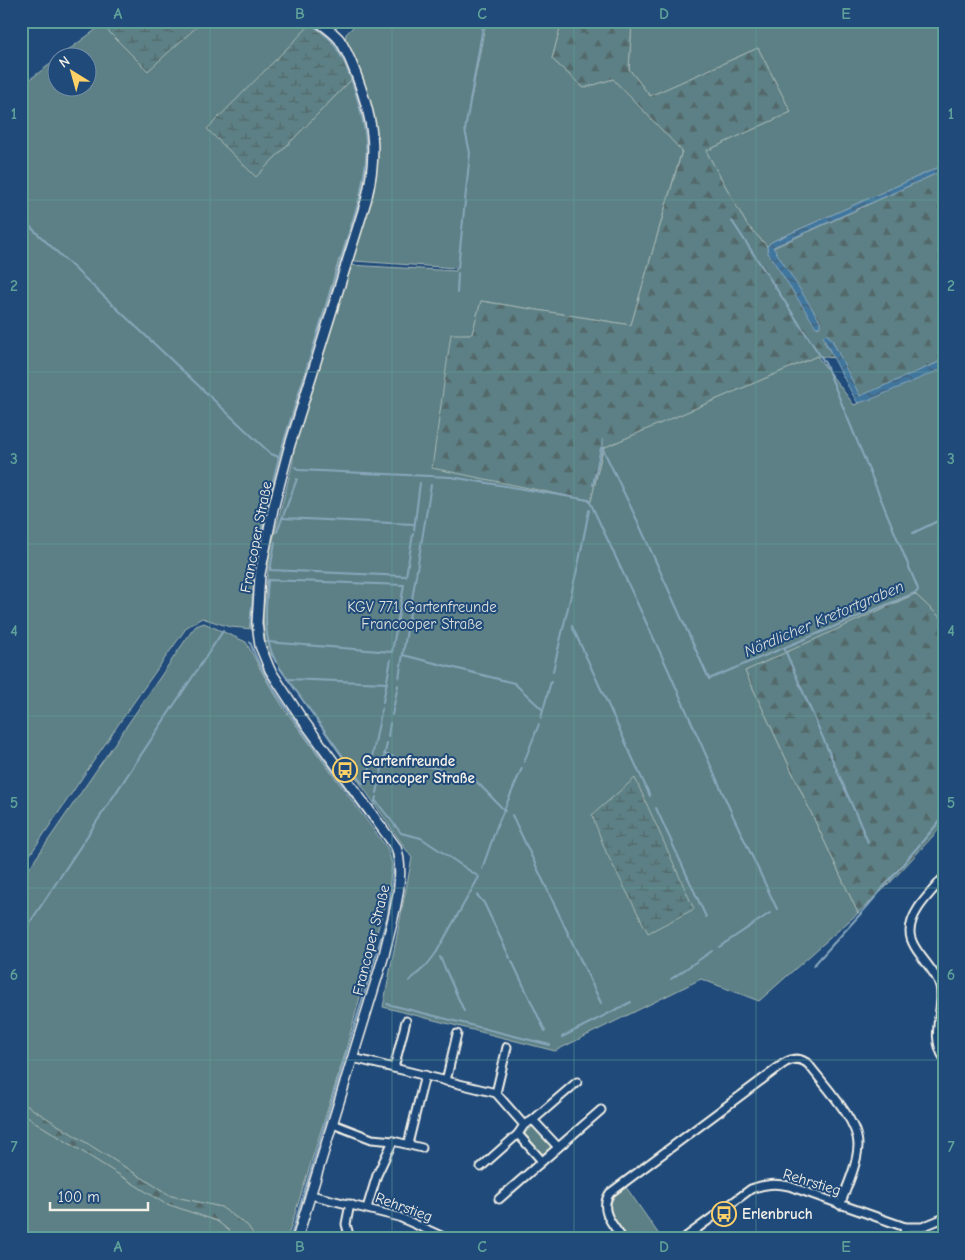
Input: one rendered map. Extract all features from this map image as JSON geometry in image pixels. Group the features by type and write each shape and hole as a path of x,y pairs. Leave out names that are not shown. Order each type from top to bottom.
{"main road":[{"name":"Francoper Straße","path":"297,1239 372,994 393,917 400,875 399,855 392,840 300,716 270,670 260,646 256,623 260,574 273,509 289,448 366,201 373,170 373,136 365,101 347,54 339,39 318,21"}],"street":[{"path":"944,877 912,917 910,933 914,944 942,983 937,1037 939,1050 944,1058"},
{"path":"394,1068 406,1021"},
{"path":"446,1081 457,1034"},
{"path":"496,1093 507,1047"},
{"path":"353,1058 496,1093 524,1125"},
{"path":"623,1239 606,1214 605,1204 610,1193 776,1069 787,1061 794,1059 802,1060 809,1065 856,1130 858,1146 856,1160 840,1205"},
{"path":"408,1144 424,1076"},
{"path":"481,1167 518,1134 524,1125 533,1120 576,1082"},
{"path":"499,1199 600,1110"},
{"path":"533,1120 558,1147"},
{"path":"333,1124 372,1139 393,1141 422,1148"},
{"path":"518,1134 542,1161"},
{"path":"367,1208 377,1175 393,1141"},
{"name":"Rehrstieg","path":"683,1239 751,1189 763,1184 775,1183 789,1186 905,1227 922,1227 944,1218"},
{"name":"Rehrstieg","path":"310,1196 399,1217 448,1239"},
{"path":"350,1204 346,1224 350,1239"},
{"path":"903,1239 905,1227"}],"green space":[{"path":"107,21 203,21 148,71 102,25"},
{"path":"203,21 311,21 312,23 208,129 256,177 352,79 361,105 367,132 369,164 367,177 355,220 341,259 339,259 288,434 261,542 253,629 230,627 202,618 187,627 21,868 21,86 48,66 48,98 98,98 98,48 71,48 102,25 148,70"},
{"name":"KGV 771 Gartenfreunde Francooper Straße","path":"359,21 484,21 471,98 486,21 562,21 552,59 584,88 613,79 682,150 631,325 481,301 472,334 451,335 591,501 603,448 817,356 854,405 944,367 944,621 915,594 745,671 858,913 759,1001 701,979 555,1051 383,1007 412,858 265,646 263,614 270,552 293,461 293,448 349,265 456,271 456,268 354,261 351,258 376,137 370,103 345,41 346,34"},
{"path":"562,21 632,21 629,69 650,96 758,48 791,112 706,151 747,225 767,246 768,253 818,328 773,248 944,170 944,360 861,396 858,394 831,338 826,334 824,342 835,358 817,356 603,448 591,501 432,468 451,334 472,334 481,301 631,325 682,151 613,79 584,88 552,59"},
{"path":"632,21 944,21 944,165 773,241 767,246 747,225 706,151 791,112 758,48 650,96 629,69"},
{"path":"312,23 336,48 352,79 256,177 207,129"},
{"path":"915,594 944,621 944,824 889,884 858,913 745,671"},
{"path":"204,623 246,642 285,710 387,848 392,864 389,888 344,1057 287,1239 256,1239 248,1226 221,1207 171,1196 21,1102 21,880 191,632 196,626"},
{"path":"635,778 694,909 648,933 606,852 592,815"},
{"path":"21,1102 171,1196 221,1207 248,1226 256,1239 240,1239 217,1221 164,1203 21,1113"},
{"path":"21,1113 164,1203 217,1221 240,1239 21,1239"},
{"path":"532,1127 535,1127 551,1145 544,1154 541,1154 525,1136 525,1133"},
{"path":"626,1187 662,1239 629,1239 618,1225 610,1206 617,1194"}],"water":[{"path":"944,165 944,170 773,247 820,321 820,327 816,327 768,253 767,246 773,241"},
{"path":"826,334 831,338 860,396 944,360 944,368 872,399 858,403 823,336"}],"waterway":[{"path":"250,627 256,564 264,517 279,457 360,197 366,159 361,113 351,78 337,48 329,38 307,21"},
{"path":"458,268 470,153 465,130 484,21"},
{"path":"21,218 271,454 279,457"},
{"name":"Nördlicher Kretortgraben","path":"603,440 602,447 709,679 917,592 918,589 825,363 732,221"},
{"path":"457,293 458,273"},
{"path":"593,485 601,448"},
{"path":"295,467 299,470 451,477 589,500 777,909"},
{"path":"277,532 297,479"},
{"path":"414,530 420,483"},
{"path":"399,678 431,485"},
{"path":"553,671 589,510"},
{"path":"282,518 414,524"},
{"path":"913,533 944,518"},
{"path":"275,542 270,570 406,576 413,534"},
{"path":"267,642 392,652 404,585 268,580 266,622 269,642 272,652 276,662"},
{"path":"572,626 650,796"},
{"path":"21,936 223,631"},
{"path":"250,642 265,675 319,754 384,839 392,852 394,864 388,915 290,1239"},
{"path":"784,648 868,842"},
{"path":"403,655 514,683 543,710"},
{"path":"383,702 391,659"},
{"path":"279,667 362,783 367,782 382,708"},
{"path":"287,679 387,683"},
{"path":"541,718 551,681"},
{"path":"392,715 398,685"},
{"path":"388,737 390,723"},
{"path":"524,762 539,724"},
{"path":"377,793 387,743"},
{"path":"384,754 474,779 505,811"},
{"path":"482,869 497,826 522,768"},
{"path":"374,805 376,797"},
{"path":"375,800 401,833 421,838 479,877 436,953 427,965 409,981"},
{"path":"656,808 706,917"},
{"path":"512,815 601,1003"},
{"path":"813,966 865,909 944,816"},
{"path":"477,895 484,903 510,958"},
{"path":"719,947 770,913"},
{"path":"671,979 712,951"},
{"path":"440,957 464,1011"},
{"path":"512,961 545,1031"},
{"path":"562,1037 631,1002"},
{"path":"387,1004 550,1045"}],"place":[{"name":"Gartenfreunde Francoper Straße","path":"345,770"},
{"name":"Erlenbruch","path":"724,1214"}]}
